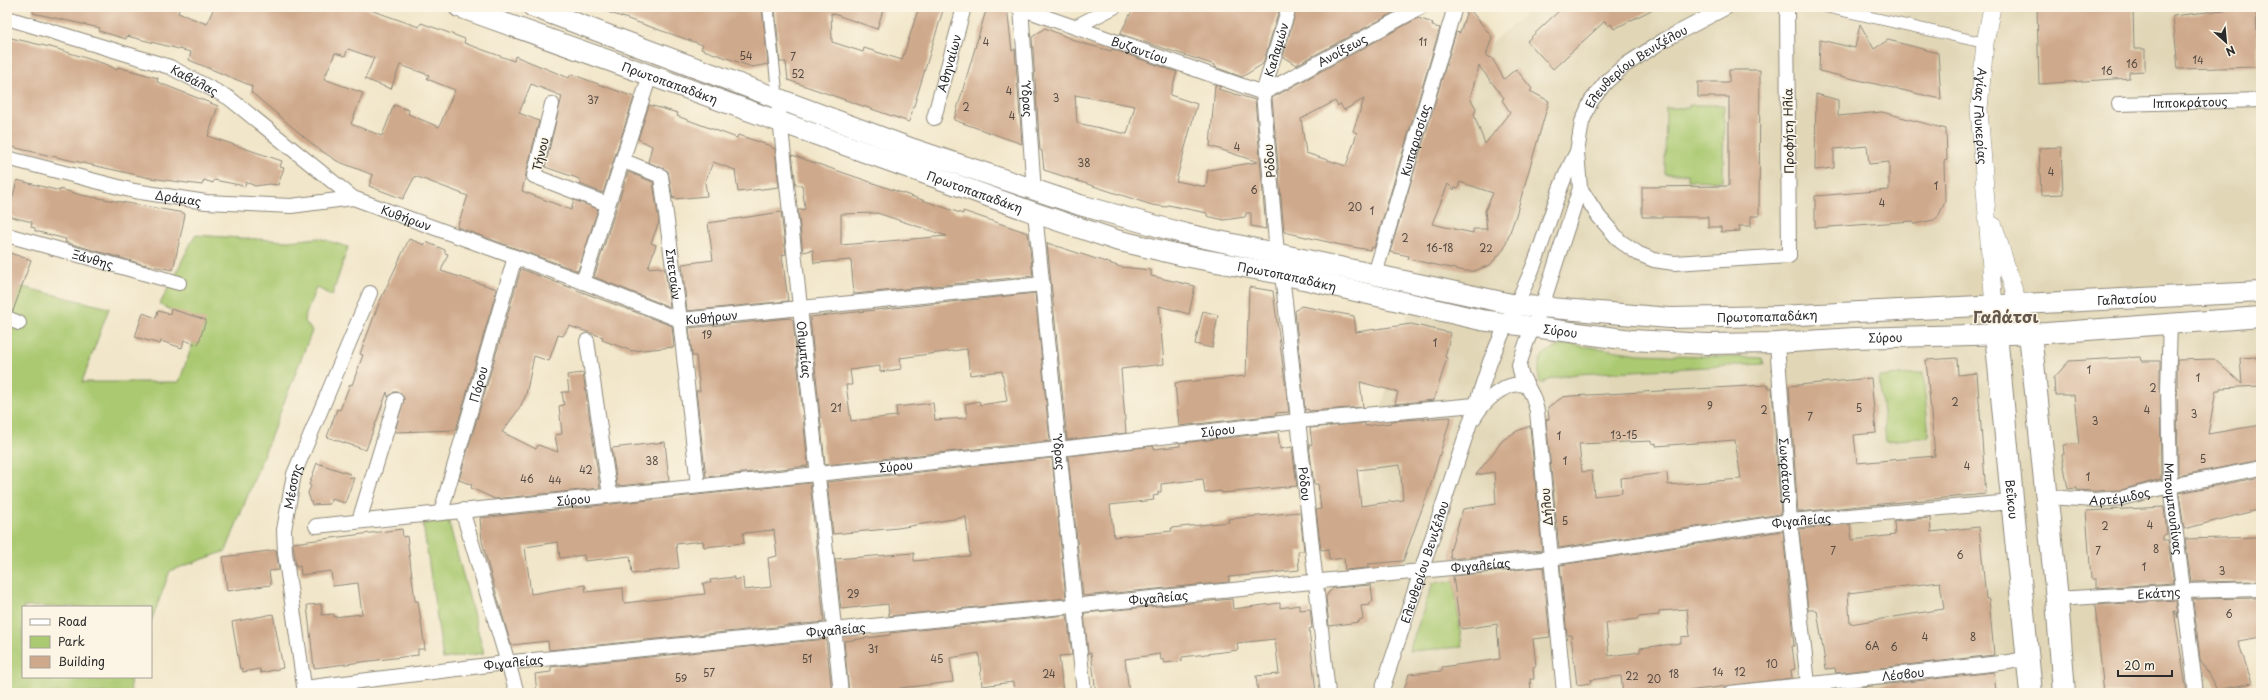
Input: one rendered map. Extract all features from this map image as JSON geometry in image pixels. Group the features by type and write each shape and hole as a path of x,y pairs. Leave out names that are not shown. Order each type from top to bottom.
{"main road":[{"name":"Πρωτοπαπαδάκη","path":"459,7 1035,213 1116,240 1184,256 1282,274 1481,320 1534,327"},
{"name":"Πρωτοπαπαδάκη","path":"533,7 778,100 1080,205 1186,234 1516,305 1542,306 1669,318 1779,316 1992,306"},
{"name":"Γαλατσίου","path":"1992,306 2261,292"},
{"path":"1996,334 2261,317"},
{"name":"Σύρου","path":"1534,327 1631,340 1707,344 1776,343 1854,338 1996,334"},
{"path":"2030,333 2057,599 2064,693"},
{"name":"Βεΐκου","path":"1996,334 2031,693"}],"street":[{"name":"Ολυμπίας","path":"768,7 841,693"},
{"name":"Αθηναίων","path":"934,118 964,7"},
{"path":"1075,27 1114,7"},
{"name":"Καλαμών","path":"1263,93 1289,7"},
{"name":"Ανοίξεως","path":"1263,93 1421,7"},
{"name":"Κυπαρισσίας","path":"1375,274 1455,7"},
{"name":"Ελευθερίου Βενιζέλου","path":"1542,306 1580,188 1577,152 1582,122 1591,101 1606,82 1645,52 1705,12 1727,7"},
{"name":"Προφήτη Ηλία","path":"1580,188 1599,217 1620,241 1639,254 1654,260 1674,263 1789,256 1786,7"},
{"path":"1826,7 1985,43"},
{"name":"Αγίας Γλυκερίας","path":"1992,7 1985,43 1980,109 1992,306"},
{"name":"Βυζαντίου","path":"1019,8 1263,93"},
{"name":"Ύδρας","path":"1019,8 1034,190"},
{"name":"Καβάλας","path":"7,18 176,70 229,98 352,198"},
{"path":"583,282 607,204 624,161 650,75"},
{"name":"Ρόδου","path":"1263,93 1277,253"},
{"name":"Ιπποκράτους","path":"2119,104 2261,100"},
{"name":"Τήνου","path":"552,104 534,176 607,204"},
{"name":"Ελευθερίου Βενιζέλου","path":"1516,305 1534,266 1564,176 1577,152"},
{"name":"Δράμας","path":"7,158 134,191 206,202 291,206 352,198"},
{"name":"Σπετσών","path":"624,161 661,176 680,320 698,486"},
{"name":"Κυθήρων","path":"352,198 583,282 680,320 1043,284"},
{"name":"Αγίας Γλυκερίας","path":"1986,201 2018,304 2030,333"},
{"name":"Ύδρας","path":"1035,213 1084,693"},
{"name":"Ξάνθης","path":"7,236 179,283"},
{"name":"Πόρου","path":"441,512 515,257"},
{"name":"Ρόδου","path":"1282,274 1328,693"},
{"name":"Μέσσης","path":"304,690 285,553 284,530 294,474 370,293"},
{"path":"1506,323 1516,305"},
{"path":"1534,327 1542,306"},
{"name":"Βεΐκου","path":"1992,306 1996,334"},
{"name":"Μπουμπουλίνας","path":"2170,322 2168,389 2170,486 2196,693"},
{"name":"Ελευθερίου Βενιζέλου","path":"1381,693 1475,405 1506,323"},
{"name":"Δήλου","path":"1534,327 1527,341 1519,365 1525,385 1533,397 1537,410 1564,693"},
{"path":"587,341 610,495"},
{"name":"Σωκράτους","path":"1776,343 1790,522 1808,689"},
{"name":"Ελευθερίου Βενιζέλου","path":"1467,430 1476,415 1498,392 1507,386 1518,383 1525,385"},
{"path":"359,521 396,400"},
{"name":"Σύρου","path":"316,526 1059,449 1298,421 1475,405"},
{"name":"Αρτέμιδος","path":"2047,496 2095,500 2122,498 2170,486 2261,468"},
{"name":"Φιγαλείας","path":"304,690 506,663 1551,558 1790,522 2012,502"},
{"path":"462,510 506,663 517,693"},
{"name":"Εκάτης","path":"2057,599 2183,590 2261,589"},
{"name":"Λέσβου","path":"1730,693 1808,689 2027,658"}],"shaded area":[{"path":"1534,7 2261,7 2261,437 2194,442 2215,693 1302,693 1481,51"}],"green space":[{"path":"1689,105 1724,105 1723,181 1688,180 1688,174 1665,174 1666,108 1689,108"},
{"path":"195,235 288,241 319,238 348,247 332,296 316,287 304,320 312,331 226,551 170,571 152,619 152,606 22,606 22,678 130,678 131,693 7,693 7,310 14,285 109,308 82,382 179,382 199,326 160,304"},
{"path":"1568,344 1639,354 1762,358 1764,364 1576,374 1558,377 1540,383 1539,367 1543,356 1552,349"},
{"path":"1923,373 1929,437 1886,441 1879,377"},
{"path":"448,519 484,653 443,659 423,524"},
{"path":"1454,581 1462,647 1409,651 1433,583"}],"building":[{"path":"33,7 180,7 178,13 207,24 214,7 362,7 419,27 421,23 441,30 465,39 464,43 514,61 515,56 569,78 571,74 634,97 603,193 580,184 581,181 577,178 545,167 562,96 531,84 519,113 539,121 522,191 571,210 574,200 598,209 578,271 457,227 468,196 415,176 403,199 369,186 373,175 337,161 317,148 251,92 252,86 189,60 191,52 127,36 126,39 99,31 100,28 33,13","holes":["348,49 374,58 365,79 391,89 400,65 429,75 427,79 455,90 439,127 408,114 409,110 394,105 382,136 351,124 363,93 324,79 335,53 345,56"]},
{"path":"599,7 762,7 768,64 752,67 701,49 703,45 599,9"},
{"path":"775,7 884,7 877,29 831,13 832,42 863,52 864,48 902,60 919,7 944,7 909,122 788,80 786,62 780,62"},
{"path":"987,7 1007,7 1012,51 1015,49 1022,144 954,120"},
{"path":"1134,7 1280,7 1263,64 1242,77 1215,67 1215,65 1120,34"},
{"path":"1297,7 1379,7 1395,12 1296,65 1283,57"},
{"path":"1468,7 1492,37 1486,56 1492,58 1504,79 1516,69 1532,89 1530,91 1549,101 1516,215 1504,249 1490,265 1474,271 1465,271 1408,259 1409,256 1390,252 1456,32 1460,33","holes":["1479,66 1504,98 1502,100 1510,112 1485,144 1474,115 1476,108 1470,98","1460,182 1493,193 1485,211 1487,229 1473,229 1473,233 1432,224 1448,184 1454,190 1455,187 1458,188"]},
{"path":"1563,7 1657,7 1614,29 1611,24 1608,26 1605,21 1553,69 1527,41"},
{"path":"2037,7 2133,7 2134,49 2145,49 2145,71 2129,72 2129,78 2039,84"},
{"path":"2241,8 2241,11 2256,9 2258,67 2178,69 2173,16"},
{"path":"1418,18 1433,23 1432,26 1440,28 1374,248 1371,247 1370,250 1284,232 1272,98","holes":["1364,99 1353,131 1357,133 1346,166 1306,153 1301,119 1335,101 1338,106 1340,104 1344,110"]},
{"path":"1860,24 1874,49 1888,40 1938,53 1941,99 1819,71 1820,40 1855,48"},
{"path":"1045,28 1081,43 1111,51 1112,49 1177,72 1170,95 1197,104 1176,181 1206,187 1208,170 1258,162 1210,146 1215,85 1221,87 1218,89 1255,100 1266,229 1251,226 1251,213 1246,213 1245,217 1224,220 1207,216 1207,213 1168,205 1167,207 1152,205 1044,170 1042,151 1040,150 1032,37","holes":["1075,95 1135,106 1127,134 1077,123"]},
{"path":"7,37 54,48 108,65 117,70 118,67 158,78 157,82 218,106 208,136 282,161 280,167 284,168 278,185 269,184 255,186 246,182 245,186 214,180 213,183 204,180 202,185 150,178 7,146"},
{"path":"1729,70 1760,70 1759,216 1751,216 1751,226 1739,226 1740,231 1721,232 1721,227 1708,227 1708,217 1642,217 1642,187 1729,186 1729,97 1698,97 1698,82 1729,82"},
{"path":"1816,94 1838,100 1838,116 1882,112 1946,129 1947,160 1944,161 1945,202 1938,217 1934,220 1914,224 1913,221 1815,228 1815,196 1889,190 1889,162 1869,164 1867,146 1834,149 1834,168 1815,170"},
{"path":"649,105 678,113 677,116 737,138 738,135 771,146 775,149 779,187 738,192 735,170 713,162 705,182 707,196 674,199 674,196 673,199 668,171 648,162 652,146 638,139"},
{"path":"2061,147 2063,194 2041,195 2039,148"},
{"path":"792,155 963,214 963,211 1028,233 1033,276 854,294 851,260 814,263 813,250 803,252 798,210 805,209 802,185 796,185","holes":["877,213 947,236 841,245 841,214"]},
{"path":"628,172 653,182 659,222 651,243 656,245 648,268 658,267 665,269 670,307 594,277"},
{"path":"17,180 60,191 60,189 81,195 184,213 185,215 173,270 142,264 65,242 66,239 35,231 35,228 31,227 32,222 8,216"},
{"path":"781,212 786,254 782,255 788,301 687,311 682,264 713,260 708,223"},
{"path":"409,239 425,245 426,242 445,250 445,253 448,254 441,271 497,289 456,430 395,432 404,398 399,392 394,392 388,397 387,392 366,450 327,437 337,409 340,410 350,384 352,385 363,355 360,354 379,303"},
{"path":"1047,243 1121,267 1151,270 1151,276 1195,286 1189,314 1159,306 1164,364 1121,369 1126,433 1067,440"},
{"path":"7,252 31,260 13,311 7,310"},
{"path":"521,269 672,326 674,347 632,351 602,340 603,337 569,326 563,336 558,335 549,361 534,356 526,395 519,409 502,432 536,449 538,445 558,452 555,435 562,434 559,406 564,405 562,392 569,392 567,375 583,373 600,488 495,499 471,488 472,485 459,480"},
{"path":"1249,287 1273,291 1289,412 1276,413 1276,415 1179,426 1175,383 1246,376"},
{"path":"1035,293 1050,441 825,465 810,317","holes":["967,349 970,375 1002,371 1007,401 980,405 979,401 965,404 967,418 935,420 933,403 896,407 897,416 851,421 846,385 852,385 850,370 880,366 880,372 901,369 900,358"]},
{"path":"1301,306 1354,316 1356,332 1411,324 1451,333 1445,357 1447,358 1434,400 1395,404 1398,392 1360,382 1363,407 1309,411 1308,409 1305,410 1295,311"},
{"path":"171,309 206,320 198,345 184,340 182,348 161,341 160,344 135,337 143,313 156,318 158,311 170,314"},
{"path":"1203,311 1218,315 1212,348 1195,344"},
{"path":"790,318 793,320 808,466 706,477 696,391 700,391 696,356 692,356 689,328"},
{"path":"2140,357 2141,361 2160,361 2161,479 2121,490 2095,491 2077,490 2077,488 2068,489 2062,455 2064,454 2063,445 2079,444 2074,395 2055,395 2054,378 2069,361"},
{"path":"2256,357 2256,359 2261,359 2261,386 2220,388 2220,391 2216,391 2208,434 2261,425 2261,460 2178,476 2177,360 2214,359 2242,384 2240,358"},
{"path":"1957,358 1958,375 1977,373 1986,494 1798,512 1789,386 1871,378 1876,433 1854,435 1857,463 1935,456 1926,360"},
{"path":"1767,385 1768,388 1772,388 1781,514 1559,548 1546,420 1549,419 1548,407 1563,397","holes":["1735,440 1741,479 1668,485 1667,473 1621,478 1622,493 1594,496 1592,471 1582,472 1579,444 1652,441 1652,444 1656,443 1656,446"]},
{"path":"1451,417 1430,487 1403,561 1368,564 1368,568 1345,570 1344,558 1329,560 1328,549 1321,550 1316,510 1321,509 1318,484 1314,484 1309,445 1312,444 1310,428 1365,423 1365,426 1391,423 1391,421","holes":["1400,465 1403,500 1361,506 1357,470"]},
{"path":"1530,426 1542,550 1451,559 1450,551 1463,509 1496,504 1494,472 1476,475 1503,440 1517,431"},
{"path":"1278,432 1280,449 1292,447 1297,486 1222,493 1221,491 1205,493 1203,479 1161,484 1161,492 1158,492 1158,495 1153,496 1154,500 1110,505 1114,537 1172,531 1171,528 1229,522 1228,519 1300,512 1304,551 1298,551 1299,570 1229,577 1229,582 1083,596 1068,456 1153,446 1154,449 1180,446 1180,443"},
{"path":"665,442 669,481 617,486 612,448"},
{"path":"1052,458 1066,598 889,616 888,604 841,609 835,559 914,553 914,561 970,556 966,517 898,528 833,534 827,482"},
{"path":"317,463 350,474 349,477 354,478 345,503 331,499 330,504 312,505 308,493 311,486 309,485"},
{"path":"2261,477 2261,509 2184,529 2179,493"},
{"path":"810,483 824,622 549,650 548,641 511,645 482,541 480,518","holes":["774,530 777,556 768,558 771,587 744,590 743,578 734,580 734,577 710,580 711,583 703,583 705,594 624,603 623,588 586,592 585,585 531,594 525,547 558,542 560,558 584,555 585,561 630,556 632,574 679,568 676,544 703,541 704,547 744,543 743,533"]},
{"path":"2164,507 2167,534 2163,535 2163,540 2168,540 2174,583 2096,588 2096,579 2091,579 2086,511"},
{"path":"1930,518 1931,532 1979,527 1986,599 1989,599 1994,655 1836,673 1835,668 1826,669 1817,610 1808,610 1799,529 1850,524 1852,540 1895,535 1894,521","holes":["1940,582 1944,609 1850,624 1848,593"]},
{"path":"402,529 403,537 407,536 415,601 418,601 425,649 418,649 418,655 314,668 307,605 321,604 322,615 334,614 334,617 362,614 358,583 333,586 331,571 301,575 300,566 296,567 293,543"},
{"path":"1783,531 1794,646 1792,646 1795,669 1791,670 1792,678 1687,691 1687,693 1623,693 1621,676 1590,680 1591,683 1577,685 1571,635 1567,635 1560,565","holes":["1687,609 1690,636 1681,637 1681,643 1640,648 1640,652 1609,656 1606,623 1659,615 1659,611"]},
{"path":"2261,537 2261,581 2191,582 2185,539"},
{"path":"276,550 279,570 269,571 271,585 227,591 223,557"},
{"path":"1543,567 1550,637 1533,639 1536,666 1533,667 1534,679 1530,679 1531,693 1403,693 1409,674 1442,671 1442,667 1500,659 1497,624 1462,629 1460,626 1453,576"},
{"path":"1371,585 1373,602 1370,602 1370,605 1361,606 1363,619 1359,620 1359,622 1329,626 1326,597 1329,592 1334,588"},
{"path":"2261,598 2261,637 2238,641 2252,683 2217,690 2200,659 2193,599"},
{"path":"1232,599 1233,609 1280,603 1280,608 1299,605 1299,610 1310,609 1312,628 1309,629 1316,693 1258,693 1256,676 1279,674 1275,639 1237,643 1238,650 1182,657 1182,661 1164,663 1164,660 1161,660 1160,654 1125,659 1129,693 1096,693 1091,653 1088,653 1084,613"},
{"path":"2176,600 2178,618 2174,611 2187,693 2104,693 2095,605"},
{"path":"273,614 283,668 261,673 260,669 243,672 242,668 240,669 232,622"},
{"path":"1067,615 1072,655 1059,656 1063,693 1014,693 1013,682 982,686 979,653 950,658 953,682 900,688 901,693 849,693 844,641 890,635 890,633"},
{"path":"826,639 832,693 537,693 535,674 551,672 551,667"},
{"path":"1994,672 1996,693 1837,693 1837,690"}],"district":[{"name":"Γαλάτσι","path":"2006,316"}]}
